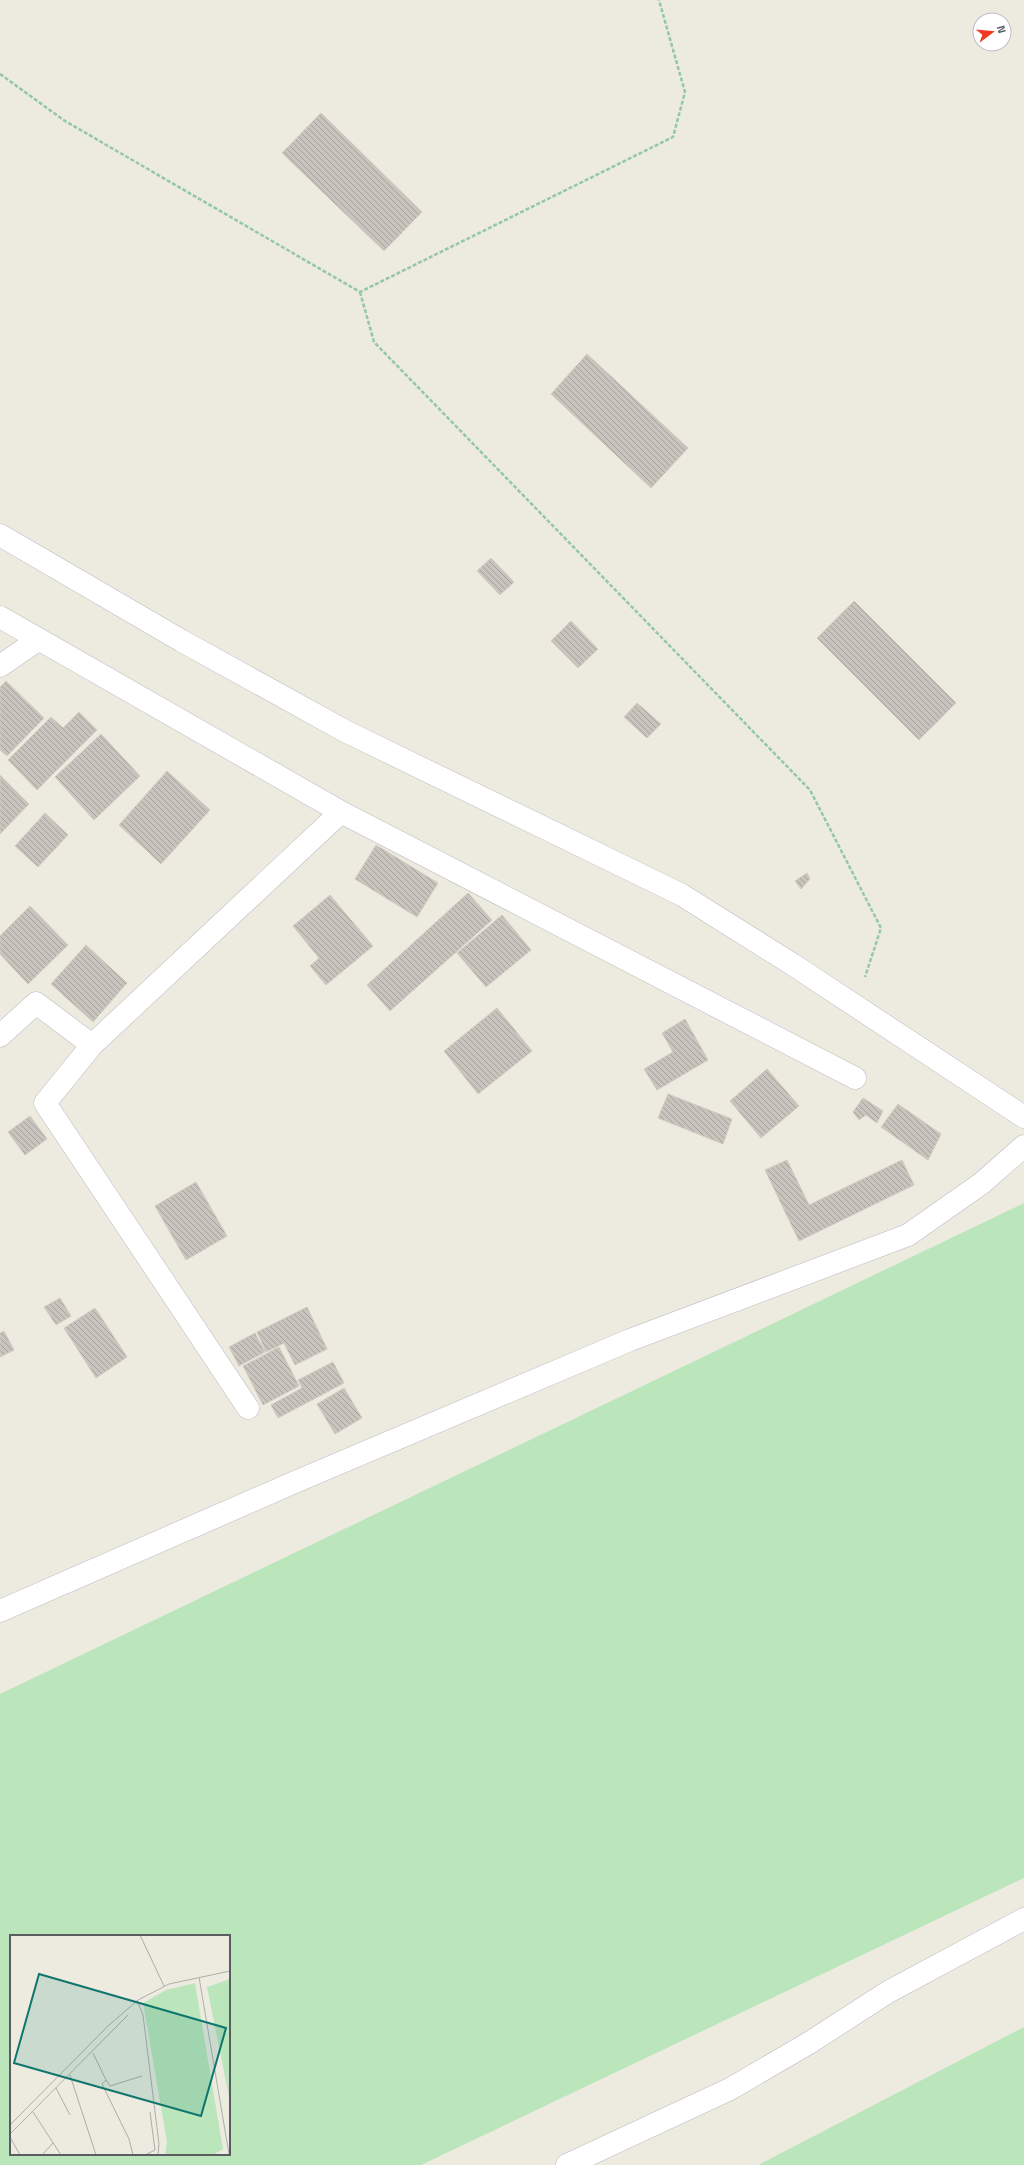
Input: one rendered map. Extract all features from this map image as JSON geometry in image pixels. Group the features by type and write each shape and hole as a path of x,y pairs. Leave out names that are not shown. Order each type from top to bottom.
{"street":[{"path":"0,535 182,641 345,731 682,894 1024,1117"},
{"path":"0,617 341,812 855,1078"},
{"path":"0,666 38,640"},
{"path":"248,1408 45,1103 92,1045 341,812"},
{"path":"0,1036 36,1003 92,1045"},
{"path":"0,1611 310,1476 623,1343 908,1235 982,1183 1024,1146"},
{"path":"567,2165 730,2089 809,2043 888,1992 1024,1919"}],"path":[{"path":"360,292 673,137 685,92 659,0"},
{"path":"0,74 65,121 360,292 374,342 810,790 881,928 855,1006"}],"green space":[{"path":"1024,1203 1024,1878 421,2165 0,2165 0,1694"},
{"path":"1024,2027 1024,2165 758,2165"}],"building":[{"path":"321,113 422,212 384,251 282,153"},
{"path":"587,354 688,448 651,488 551,394"},
{"path":"491,558 514,582 500,595 477,571"},
{"path":"854,601 956,703 919,740 817,638"},
{"path":"571,621 598,649 578,668 551,641"},
{"path":"6,681 44,718 7,756 0,750 0,687"},
{"path":"637,703 661,724 647,738 624,717"},
{"path":"79,712 97,730 37,790 8,760 51,717 63,728"},
{"path":"101,734 140,776 94,820 55,777"},
{"path":"167,771 210,810 161,864 119,825"},
{"path":"0,775 29,804 0,834"},
{"path":"45,813 68,835 38,867 15,846"},
{"path":"376,845 438,883 417,917 355,879"},
{"path":"807,873 810,879 801,889 795,881"},
{"path":"468,893 492,920 390,1011 367,985"},
{"path":"330,895 373,946 326,985 310,966 319,958 293,926"},
{"path":"30,906 68,945 28,984 0,954 0,936"},
{"path":"502,915 531,950 486,987 457,953"},
{"path":"86,945 127,983 93,1022 51,984"},
{"path":"497,1008 532,1051 478,1094 444,1051"},
{"path":"685,1019 708,1060 657,1090 644,1069 673,1052 662,1033"},
{"path":"767,1069 799,1106 761,1138 730,1101"},
{"path":"668,1094 732,1119 723,1144 658,1118"},
{"path":"863,1098 883,1111 877,1123 866,1115 859,1120 853,1112"},
{"path":"898,1104 941,1134 928,1160 881,1127"},
{"path":"30,1116 47,1139 25,1155 8,1132"},
{"path":"787,1160 809,1205 902,1160 914,1185 799,1241 765,1170"},
{"path":"196,1182 227,1236 186,1260 155,1206"},
{"path":"60,1298 71,1316 56,1325 44,1307"},
{"path":"307,1307 327,1349 295,1365 284,1343 266,1352 257,1332"},
{"path":"95,1308 127,1357 96,1378 64,1328"},
{"path":"4,1331 14,1350 0,1357 0,1333"},
{"path":"255,1333 265,1352 239,1366 229,1347"},
{"path":"279,1347 299,1386 263,1405 243,1366"},
{"path":"333,1362 344,1383 278,1418 271,1405 302,1388 298,1380"},
{"path":"344,1388 362,1418 335,1434 317,1404"}]}
